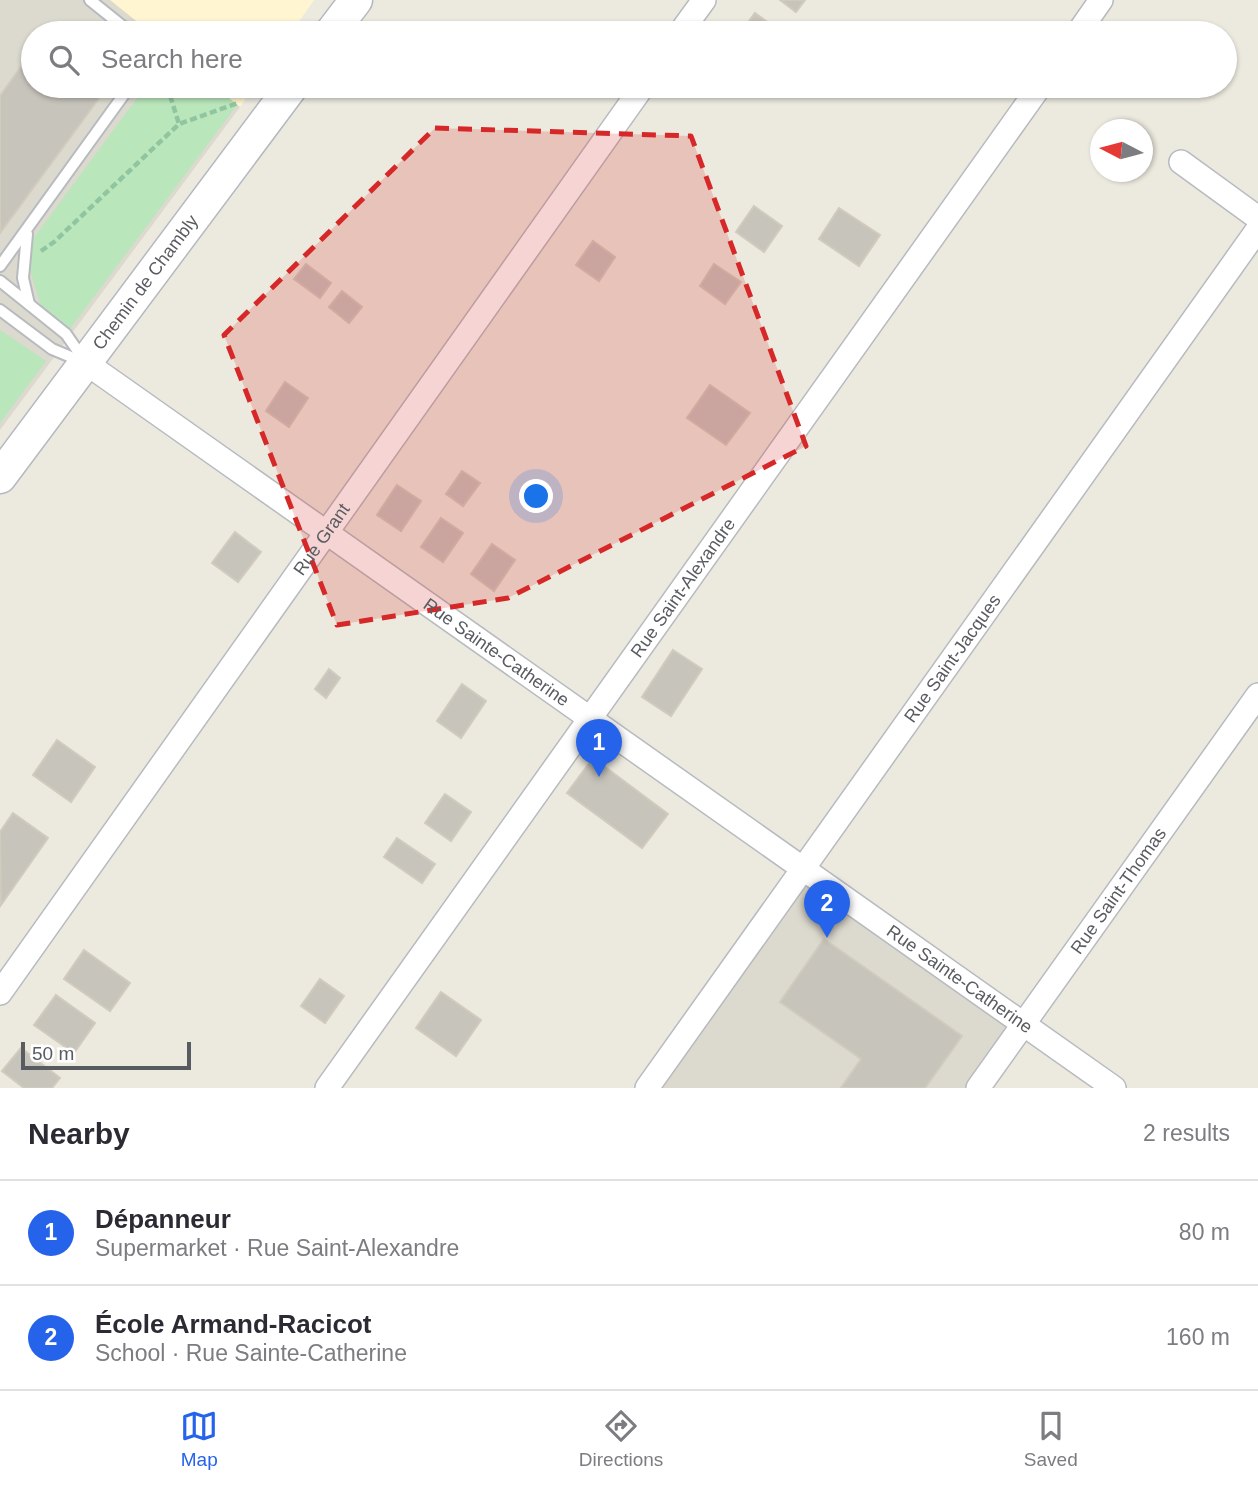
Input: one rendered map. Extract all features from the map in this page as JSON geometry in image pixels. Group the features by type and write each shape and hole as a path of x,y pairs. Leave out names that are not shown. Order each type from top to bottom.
{"main road":[{"path":"340,21 356,0"},
{"name":"Chemin de Chambly","path":"0,477 283,98"}],"street":[{"path":"689,21 704,0"},
{"path":"1086,21 1101,0"},
{"name":"Rue Grant","path":"0,993 634,98"},
{"name":"Rue Saint-Alexandre","path":"327,1088 1031,98"},
{"path":"1181,162 1258,218"},
{"name":"Rue Saint-Jacques","path":"647,1088 1258,229"},
{"name":"Rue Sainte-Catherine","path":"86,363 1114,1088"},
{"name":"Rue Saint-Thomas","path":"978,1088 1258,695"}],"lane":[{"path":"90,0 116,21"},
{"path":"0,266 121,98"},
{"path":"28,228 23,278 29,304"},
{"path":"0,281 66,334 86,363"},
{"path":"0,310 51,349 86,363"}],"path":[{"path":"171,98 179,124"},
{"path":"23,259 37,254 54,242 179,124 238,103"}],"highlighted area":[{"path":"435,128 691,136 806,446 508,598 337,625 224,335"}],"shaded area":[{"path":"0,0 110,0 136,21 21,21 21,98 229,98 240,107 0,430"},
{"path":"110,0 314,0 299,21 136,21"},
{"path":"229,98 246,98 240,107"},
{"path":"802,868 1024,1024 978,1088 647,1088"}],"green space":[{"path":"137,98 229,98 237,105 66,334 44,316 30,270 30,243"},
{"path":"0,330 46,361 0,423"}],"building":[{"path":"780,0 805,0 796,12"},
{"path":"755,13 766,21 749,21"},
{"path":"21,67 21,98 99,98 0,233 0,96"},
{"path":"754,206 782,226 764,252 736,232"},
{"path":"839,208 880,235 859,266 819,239"},
{"path":"593,241 615,257 599,281 576,265"},
{"path":"306,264 331,283 320,298 294,279"},
{"path":"714,264 741,282 725,304 700,286"},
{"path":"342,291 362,307 349,323 329,307"},
{"path":"285,382 308,398 289,427 266,411"},
{"path":"710,385 750,413 726,445 687,418"},
{"path":"462,471 480,483 463,506 446,494"},
{"path":"397,485 421,501 401,531 377,515"},
{"path":"441,518 463,533 443,562 421,547"},
{"path":"235,532 261,552 238,582 212,563"},
{"path":"492,544 515,560 494,591 471,574"},
{"path":"673,650 702,669 671,716 642,697"},
{"path":"329,669 340,678 326,698 315,689"},
{"path":"462,684 486,701 461,738 437,721"},
{"path":"57,740 95,767 71,802 33,775"},
{"path":"593,758 668,814 642,848 567,793"},
{"path":"445,794 471,812 451,841 425,823"},
{"path":"13,813 48,838 1,905 0,832"},
{"path":"397,838 435,864 422,883 384,857"},
{"path":"824,939 962,1036 925,1088 841,1088 861,1059 780,1002"},
{"path":"84,950 130,983 110,1011 64,979"},
{"path":"320,979 344,996 325,1023 301,1006"},
{"path":"441,992 481,1020 456,1056 416,1028"},
{"path":"56,995 95,1023 74,1053 34,1025"},
{"path":"21,1048 60,1078 52,1088 24,1088 2,1071"}],"place":[{"name":"Dépanneur","path":"599,777"},
{"name":"École Armand-Racicot","path":"827,938"}]}
